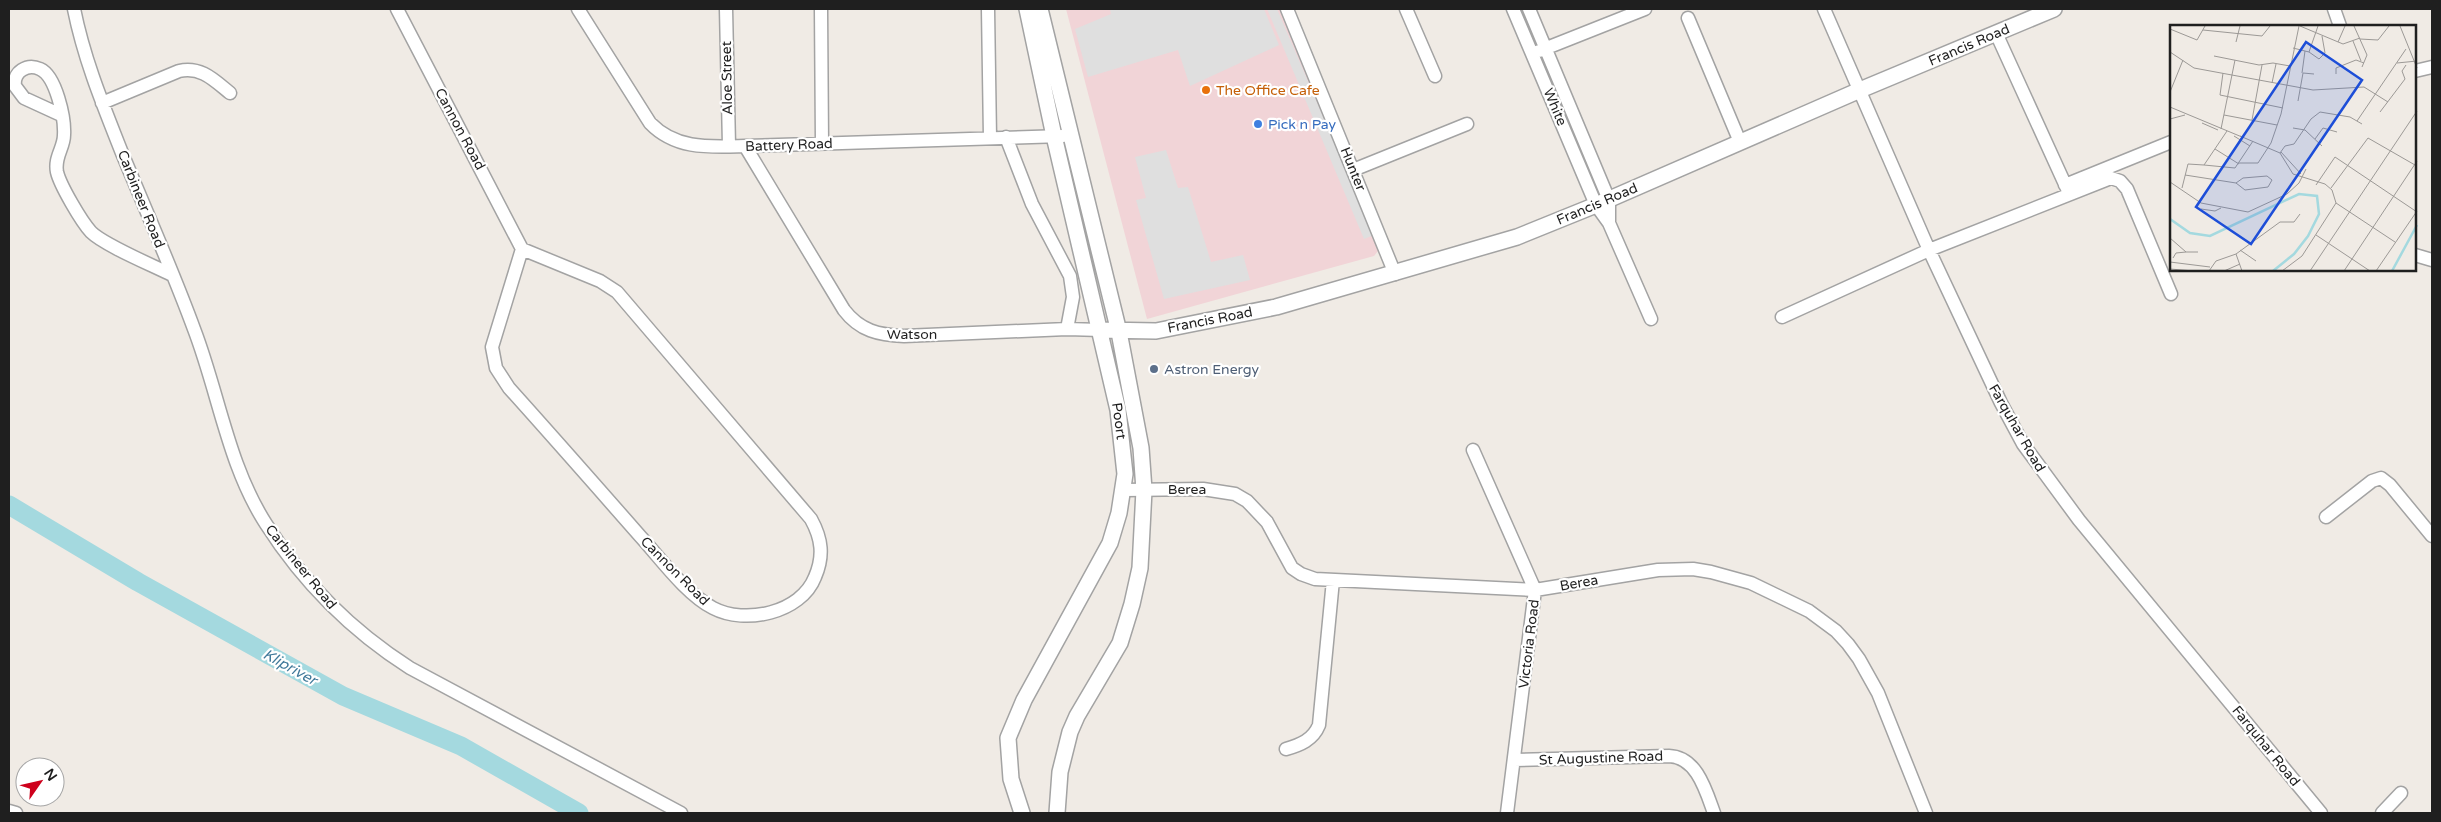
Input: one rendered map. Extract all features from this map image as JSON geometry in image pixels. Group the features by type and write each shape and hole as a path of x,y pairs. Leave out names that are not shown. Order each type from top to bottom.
{"street":[{"name":"Carbineer Road","path":"74,9 88,67 194,330 244,484 282,546 332,607 380,648 410,668 542,736 681,813"},
{"name":"Cannon Road","path":"398,9 522,249 600,281 617,292 811,520 820,540 821,558 812,584 799,598 771,613 752,616 730,614 703,602 671,570 509,388 496,368 492,347 522,249"},
{"name":"Battery Road","path":"578,9 642,112 656,129 681,143 745,146 1070,136"},
{"name":"Aloe Street","path":"726,9 728,146"},
{"path":"821,9 822,144"},
{"path":"988,9 990,138"},
{"name":"Poort","path":"1022,813 1011,779 1007,749 1008,738 1024,700 1102,560 1115,528 1124,490 1124,457 1118,410 1101,330 1054,136 1027,9"},
{"name":"Poort","path":"1040,9 1119,332 1141,448 1144,490 1140,568 1132,604 1120,643 1077,716 1070,732 1060,772 1057,813"},
{"name":"Hunter","path":"1287,9 1395,274"},
{"path":"1406,9 1434,76"},
{"path":"1532,53 1645,9"},
{"name":"Farquhar Road","path":"1824,9 1929,250 2000,403 2039,467 2079,520 2321,813"},
{"name":"Francis Road","path":"1119,332 1156,331 1276,307 1395,274 1517,237 1602,203 1860,90 2054,9"},
{"path":"2334,9 2340,25"},
{"path":"1514,13 1532,10"},
{"name":"White","path":"1532,10 1602,203"},
{"name":"White","path":"1514,13 1602,203"},
{"path":"1688,18 1740,142"},
{"path":"1996,33 2067,189"},
{"path":"2416,71 2432,67"},
{"path":"102,103 179,71 190,69 207,75 230,93"},
{"path":"61,115 64,135 57,155 58,172 88,228 101,239 172,275"},
{"path":"1353,170 1467,124"},
{"path":"1006,137 1032,204 1070,276 1073,297 1067,329"},
{"path":"1782,317 2170,142"},
{"name":"Watson","path":"745,146 841,305 850,317 864,328 881,334 904,336 1067,329 1119,332"},
{"path":"2067,189 2111,178 2120,181 2127,189 2172,294"},
{"path":"1602,203 1651,319"},
{"path":"2416,255 2432,260"},
{"name":"Victoria Road","path":"1473,450 1535,590 1507,813"},
{"path":"2326,517 2372,481 2381,478 2390,485 2432,536"},
{"name":"Berea","path":"1124,490 1215,489 1235,494 1247,501 1267,522 1292,568 1307,577 1333,580 1535,590 1658,570 1693,569 1751,583 1809,611 1836,631 1859,659 1890,720 1926,813"},
{"path":"1286,749 1308,740 1316,732 1319,725 1333,580"},
{"name":"St Augustine Road","path":"1514,760 1594,760 1669,756 1682,758 1690,765 1700,779 1714,813"},
{"path":"2382,813 2401,793"},
{"path":"9,810 16,813"}],"shaded area":[{"path":"1066,9 1283,9 1382,246 1374,256 1147,319"},
{"path":"1110,9 1264,9 1279,45 1190,86 1178,50 1088,77 1075,29 1111,14"},
{"path":"1267,9 1277,9 1374,235 1364,239"},
{"path":"1166,150 1178,188 1188,187 1211,262 1243,255 1250,280 1164,299 1136,200 1146,198 1135,157"}],"waterway":[{"name":"Klipriver","path":"9,505 138,582 343,696 461,746 579,813"}],"place":[{"name":"The Office Cafe","path":"1206,90"},
{"name":"Pick n Pay","path":"1258,124"},
{"name":"Astron Energy","path":"1154,369"}]}
